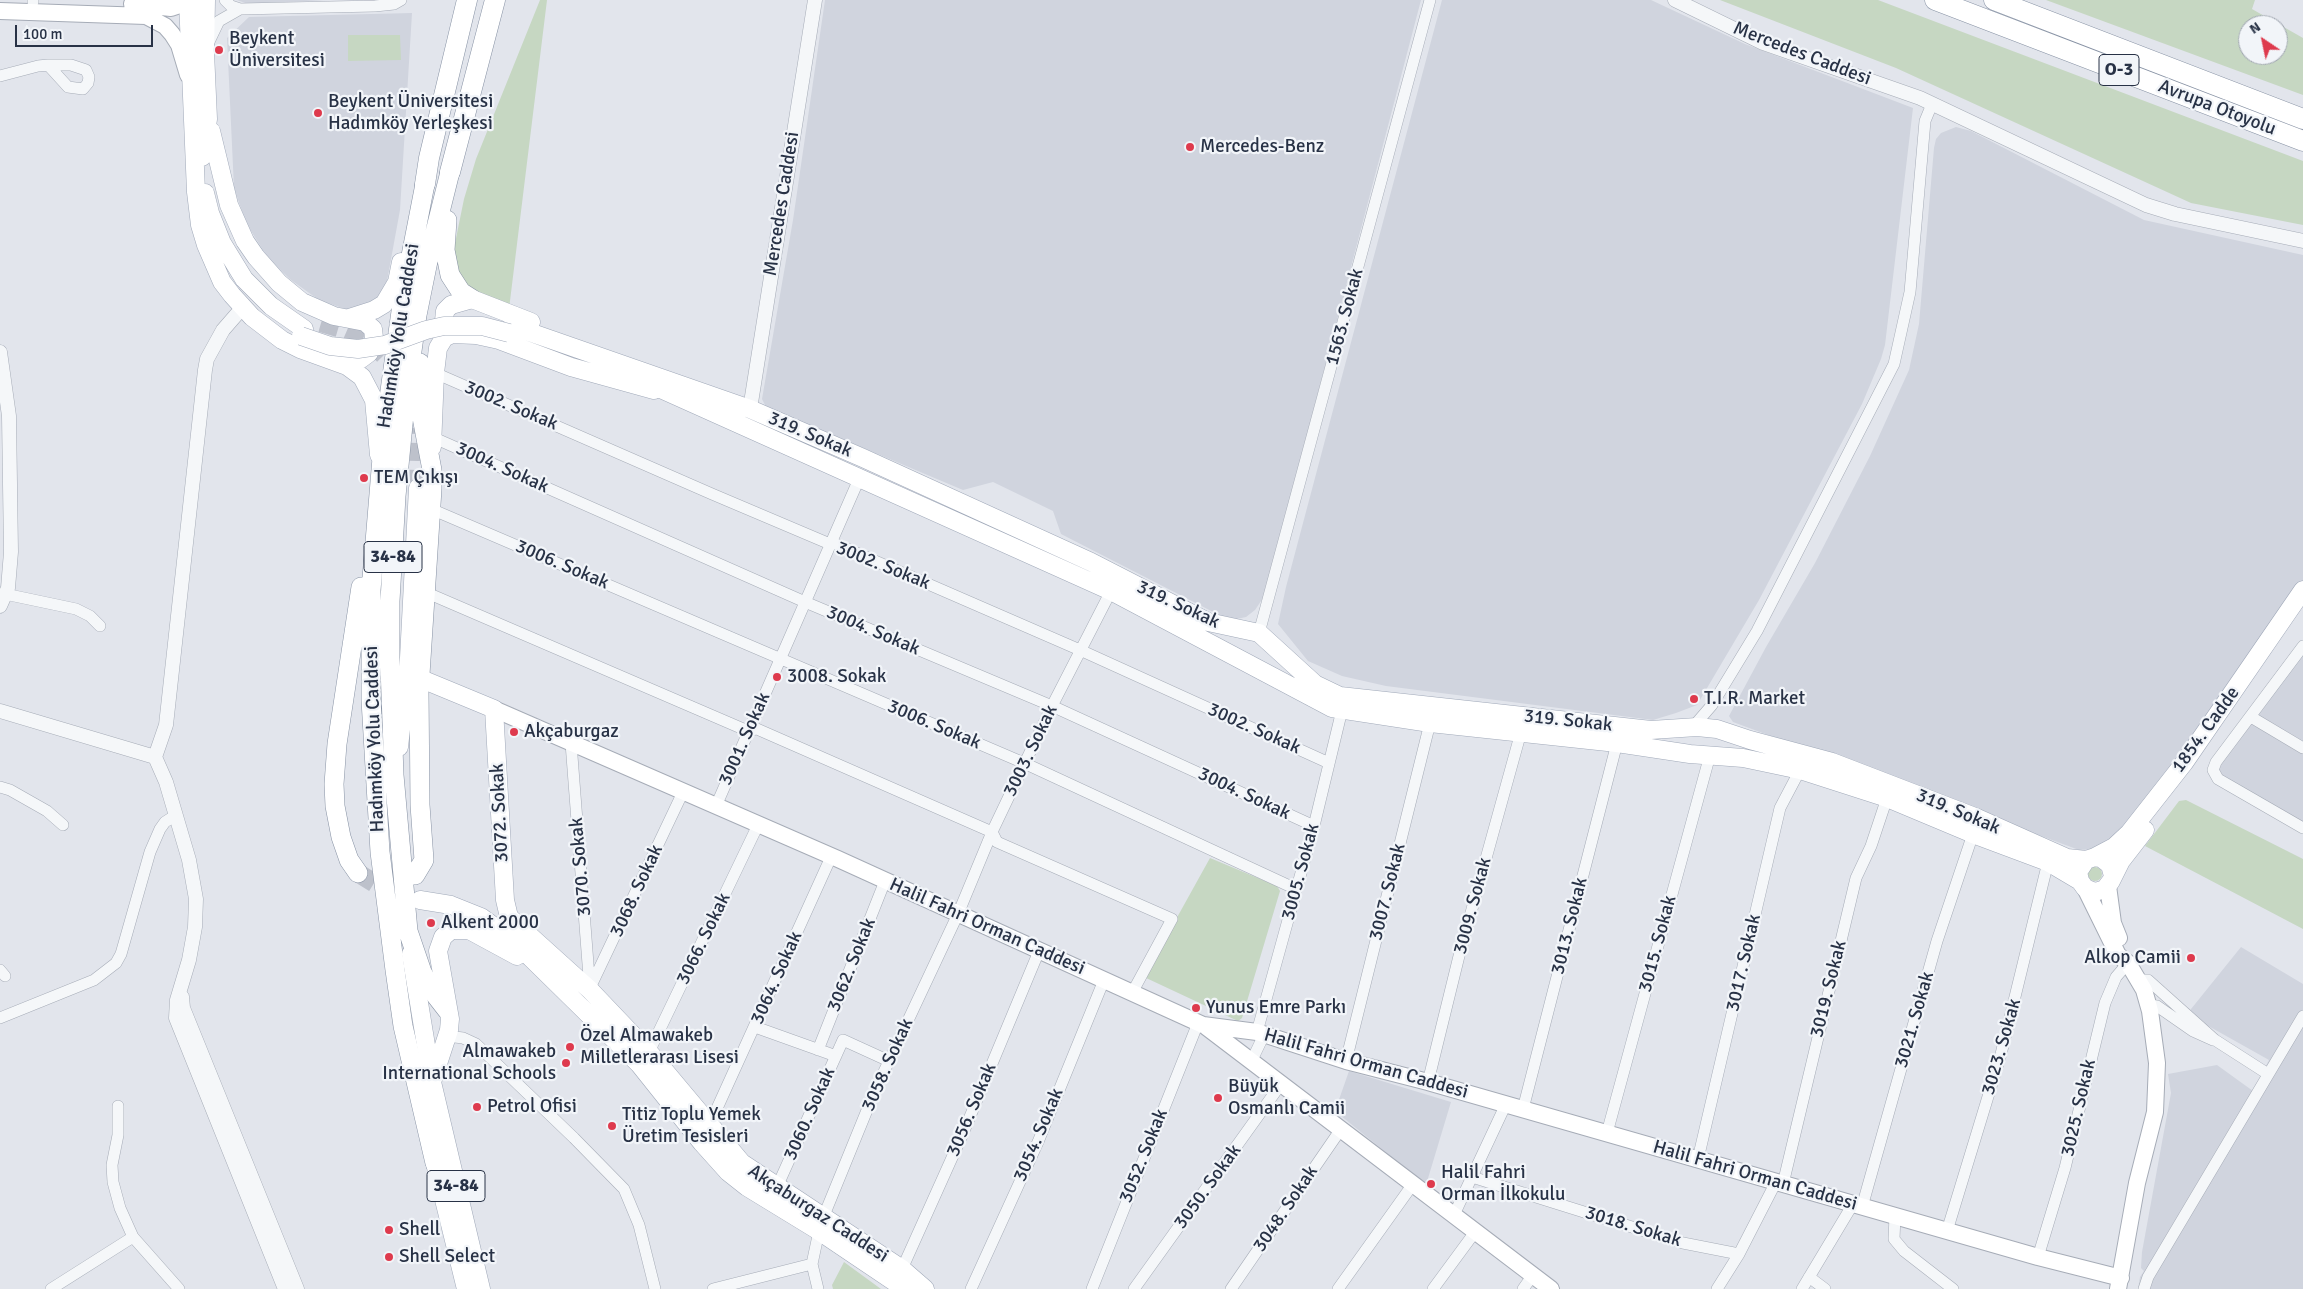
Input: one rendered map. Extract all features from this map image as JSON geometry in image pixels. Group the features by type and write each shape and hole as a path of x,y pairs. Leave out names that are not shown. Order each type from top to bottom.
{"highway":[{"path":"425,184 429,158 467,0"},
{"path":"472,299 455,285 447,264 445,240 450,172 495,0"},
{"name":"Avrupa Otoyolu","path":"1935,0 2303,141"},
{"name":"Avrupa Otoyolu","path":"1994,0 2303,119"},
{"name":"Hadımköy Yolu Caddesi","path":"409,876 394,775 390,667 390,601 397,479 414,340 429,256 450,172"},
{"name":"Hadımköy Yolu Caddesi","path":"425,184 403,297 381,465 371,590 371,700 380,852 403,1026 435,1163"},
{"path":"409,876 424,860 420,795 420,678 432,470 421,412 420,359 414,340"},
{"path":"358,873 349,860 341,837 335,806 335,765 361,588 367,556 376,533"},
{"name":"34-84","path":"408,931 409,876"},
{"path":"408,931 422,972 433,992 447,1010"}],"main road":[{"path":"0,11 132,14 146,16 162,15 177,6 182,0"},
{"path":"188,0 190,79 198,209 204,238 216,270 243,308 282,340 355,370 372,392 376,446 381,465"},
{"path":"206,0 204,52 208,119 229,205 241,232 256,256 279,283 302,302 323,313 365,322 370,325 374,338 368,353 361,359 338,362"},
{"path":"0,1 33,1 162,15"},
{"path":"162,15 176,39 190,79"},
{"path":"208,119 202,150 202,176 210,213 222,243 251,288 288,319 309,330"},
{"path":"346,319 374,310 384,304 392,294 397,282 410,222 425,184"},
{"path":"198,209 220,254 238,283 272,316 348,342 381,338 412,326 446,318 480,318 511,329"},
{"path":"452,334 446,329 444,322 445,312 451,305 472,299 636,362 660,376"},
{"name":"319. Sokak","path":"511,329 660,376 750,409 863,458 1083,558 1208,622 1256,634 1315,684 1340,696 1651,730 1693,727 1717,729 1832,762 1967,814 2067,858 2090,859"},
{"name":"319. Sokak","path":"511,329 638,379 1111,591 1332,708 1430,723 1617,743 1690,754 1743,758 1800,770 1887,798 1973,834 2048,862 2082,885"},
{"path":"432,470 435,374 438,348 444,338 452,334 476,335 499,340 571,368 673,395"},
{"path":"394,775 400,744 409,658 418,488"},
{"name":"1854. Cadde","path":"2090,859 2124,838 2184,763 2303,590"},
{"path":"1232,656 1231,644 1234,637 1256,634 1269,648 1267,655 1260,662 1250,665"},
{"name":"Halil Fahri Orman Caddesi","path":"420,678 494,708 716,806 1201,1024 1260,1034 1346,1061 1506,1104 2038,1257 2119,1283"},
{"name":"3072. Sokak","path":"494,708 505,900 509,917"},
{"path":"1690,754 1685,742 1693,727"},
{"path":"1710,755 1718,744 1717,729"},
{"path":"2082,885 2100,891 2111,881 2121,861 2152,821 2184,763"},
{"path":"2119,1283 2137,1183 2157,1099 2156,1046 2148,1005 2139,980 2128,963 2118,955 2082,885 2080,868 2090,859 2101,858 2110,865 2113,922 2126,951 2128,963"},
{"path":"420,900 451,904 481,917 531,958 558,985"},
{"name":"Akçaburgaz Caddesi","path":"509,917 590,990 644,1058 702,1143 728,1172 747,1187 821,1224 902,1269 925,1289"},
{"path":"432,1082 447,1036 450,1019 438,950 443,937 451,930 469,930 489,940 519,957 558,985"},
{"name":"34-84","path":"408,931 432,1082 481,1289"},
{"name":"Akçaburgaz Caddesi","path":"558,985 644,1058 742,1163 777,1187 904,1289"},
{"path":"1201,1024 1551,1289"},
{"name":"Hadımköy Yolu Caddesi","path":"435,1163 466,1289"}],"street":[{"path":"225,0 231,6 240,9 375,6 394,4 401,0"},
{"name":"Mercedes Caddesi","path":"750,409 815,0"},
{"name":"1563. Sokak","path":"1256,634 1430,0"},
{"name":"Mercedes Caddesi","path":"1674,0 1763,43 1898,89 2146,205 2175,214 2303,241"},
{"path":"204,52 219,21 240,9"},
{"path":"0,76 48,65"},
{"path":"1693,727 1712,705 1757,631 1894,364 1910,292 1925,121 1932,104"},
{"path":"243,308 223,330 206,365 166,725 163,739 155,757 166,782 194,877 196,899 195,927 175,1010 180,1029 285,1289"},
{"path":"0,352 9,416 11,517 11,569 2,600 76,609 90,616 100,626"},
{"name":"3002. Sokak","path":"435,374 1080,650 1329,763"},
{"name":"3004. Sokak","path":"432,437 805,602 1052,706 1314,826"},
{"name":"3001. Sokak","path":"716,806 859,479"},
{"name":"3006. Sokak","path":"431,509 1024,764 1296,889"},
{"name":"3003. Sokak","path":"958,914 992,832 1024,764 1111,591"},
{"path":"425,592 748,731 757,729 992,832 997,842 1172,918 1132,993"},
{"path":"2303,646 2298,662 2216,762 2214,774 2218,779 2303,828"},
{"path":"1712,705 1717,729"},
{"name":"3005. Sokak","path":"1251,1062 1314,826 1342,710"},
{"path":"0,711 125,750 155,757"},
{"path":"2251,717 2303,748"},
{"name":"3007. Sokak","path":"1346,1061 1430,723"},
{"name":"3009. Sokak","path":"1428,1082 1459,956 1521,732"},
{"name":"3070. Sokak","path":"571,743 590,990"},
{"name":"3013. Sokak","path":"1523,1109 1617,743"},
{"name":"3015. Sokak","path":"1607,1133 1710,755"},
{"name":"3017. Sokak","path":"1698,1159 1778,816 1800,770"},
{"path":"0,787 10,790 47,812 63,825"},
{"name":"3068. Sokak","path":"590,990 683,792"},
{"name":"3019. Sokak","path":"1717,1289 1779,1183 1856,878 1871,846 1887,798"},
{"path":"0,1018 94,980 116,963 121,954 150,852 165,822 176,815"},
{"name":"3066. Sokak","path":"644,1058 758,825"},
{"name":"3021. Sokak","path":"1802,1289 1858,1205 1937,941 1973,834"},
{"name":"3064. Sokak","path":"708,1126 831,857"},
{"name":"3023. Sokak","path":"1947,1231 2001,1054 2048,862"},
{"name":"3062. Sokak","path":"818,1050 885,881"},
{"name":"3058. Sokak","path":"812,1264 821,1224 889,1061 958,914"},
{"name":"3056. Sokak","path":"902,1269 964,1131 1039,951"},
{"name":"3025. Sokak","path":"2038,1257 2065,1168 2105,1003 2116,977 2128,963"},
{"name":"3054. Sokak","path":"971,1289 1038,1142 1104,980"},
{"path":"2139,980 2148,980 2176,1013 2203,1037 2215,1040 2268,1074"},
{"path":"181,987 183,1008 297,1289"},
{"path":"2148,1005 2157,1006 2176,1013"},
{"path":"2144,1289 2148,1276 2303,1016"},
{"name":"3052. Sokak","path":"1092,1289 1201,1024"},
{"path":"754,1027 836,1056"},
{"path":"447,1036 463,1038 476,1044 624,1189 639,1225 655,1289"},
{"name":"3060. Sokak","path":"777,1187 843,1040 889,1061"},
{"name":"3050. Sokak","path":"1134,1289 1281,1084"},
{"path":"1454,1215 1506,1104"},
{"path":"118,1106 119,1122 112,1165 113,1182 120,1208 133,1237 179,1289"},
{"name":"3048. Sokak","path":"1231,1289 1341,1129"},
{"name":"3018. Sokak","path":"1472,1177 1665,1238 1739,1254"},
{"path":"1338,1289 1413,1184"},
{"path":"1895,1216 1894,1239 1904,1251 1953,1289"},
{"path":"1433,1289 1475,1232"},
{"path":"51,1289 133,1237"},
{"path":"713,1289 812,1264 818,1289"},
{"path":"1523,1289 1533,1275"},
{"path":"1809,1277 1825,1289"}],"shaded area":[{"path":"237,0 324,0 248,4"},
{"path":"825,0 1421,0 1265,595 1255,610 1246,617 1232,620 1221,616 1061,534 1053,511 993,482 963,490 766,407 762,399 793,220"},
{"path":"1442,0 1651,0 1745,44 1913,108 1885,345 1881,359 1862,404 1759,600 1697,705 1676,713 1653,720 1386,686 1342,676 1308,661 1278,624 1286,587"},
{"name":"Beykent Üniversitesi Hadımköy Yerleşkesi","path":"412,13 400,210 385,292 371,305 351,311 319,300 291,280 268,258 246,223 234,188 227,38 249,17"},
{"path":"1956,127 1971,131 2144,220 2303,255 2303,585 2122,833 2094,849 2079,850 1733,722 1729,716 1766,647 1815,563 1870,456 1909,370 1919,324 1934,148 1936,139 1941,133"},
{"path":"2303,646 2303,828 2218,779 2214,766"},
{"path":"2241,947 2303,984 2303,1289 2138,1289 2140,1277 2144,1271 2141,1268 2142,1252 2171,1093 2168,1074 2217,1065 2253,1091 2269,1060 2187,1014"},
{"path":"1349,1071 1451,1102 1426,1185 1335,1111"}],"green space":[{"path":"540,0 547,0 509,309 467,290 453,262 453,253 464,199 476,159"},
{"path":"1720,0 1878,0 2303,161 2303,225 2191,203 1896,68"},
{"path":"2046,0 2255,0 2252,9 2263,15 2238,15 2238,65 2288,65 2288,29 2303,38 2303,95"},
{"path":"348,35 400,35 401,60 348,61"},
{"path":"2186,800 2303,859 2303,929 2145,846 2179,801"},
{"path":"1210,858 1277,886 1280,891 1242,1018 1238,1021 1144,977"},
{"path":"2095,867 2100,869 2102,874 2100,879 2095,881 2090,879 2088,874 2090,869"},
{"path":"844,1262 881,1289 833,1289 832,1285"}],"tunnel":[{"path":"321,323 345,330 368,340 401,373"},
{"path":"418,488 419,428"},
{"path":"358,873 379,886 398,883"}],"place":[{"name":"Beykent Üniversitesi","path":"219,50"},
{"name":"Beykent Üniversitesi Hadımköy Yerleşkesi","path":"318,113"},
{"name":"Mercedes-Benz","path":"1190,147"},
{"name":"TEM Çıkışı","path":"364,478"},
{"name":"3008. Sokak","path":"777,677"},
{"name":"T.I.R. Market","path":"1694,699"},
{"name":"Akçaburgaz","path":"514,732"},
{"name":"Alkent 2000","path":"431,923"},
{"name":"Alkop Camii","path":"2191,958"},
{"name":"Yunus Emre Parkı","path":"1196,1008"},
{"name":"Özel Almawakeb Milletlerarası Lisesi","path":"570,1047"},
{"name":"Almawakeb International Schools","path":"566,1063"},
{"name":"Büyük Osmanlı Camii","path":"1218,1098"},
{"name":"Petrol Ofisi","path":"477,1107"},
{"name":"Titiz Toplu Yemek Üretim Tesisleri","path":"612,1126"},
{"name":"Halil Fahri Orman İlkokulu","path":"1431,1184"},
{"name":"Shell","path":"389,1230"},
{"name":"Shell Select","path":"389,1257"}]}
